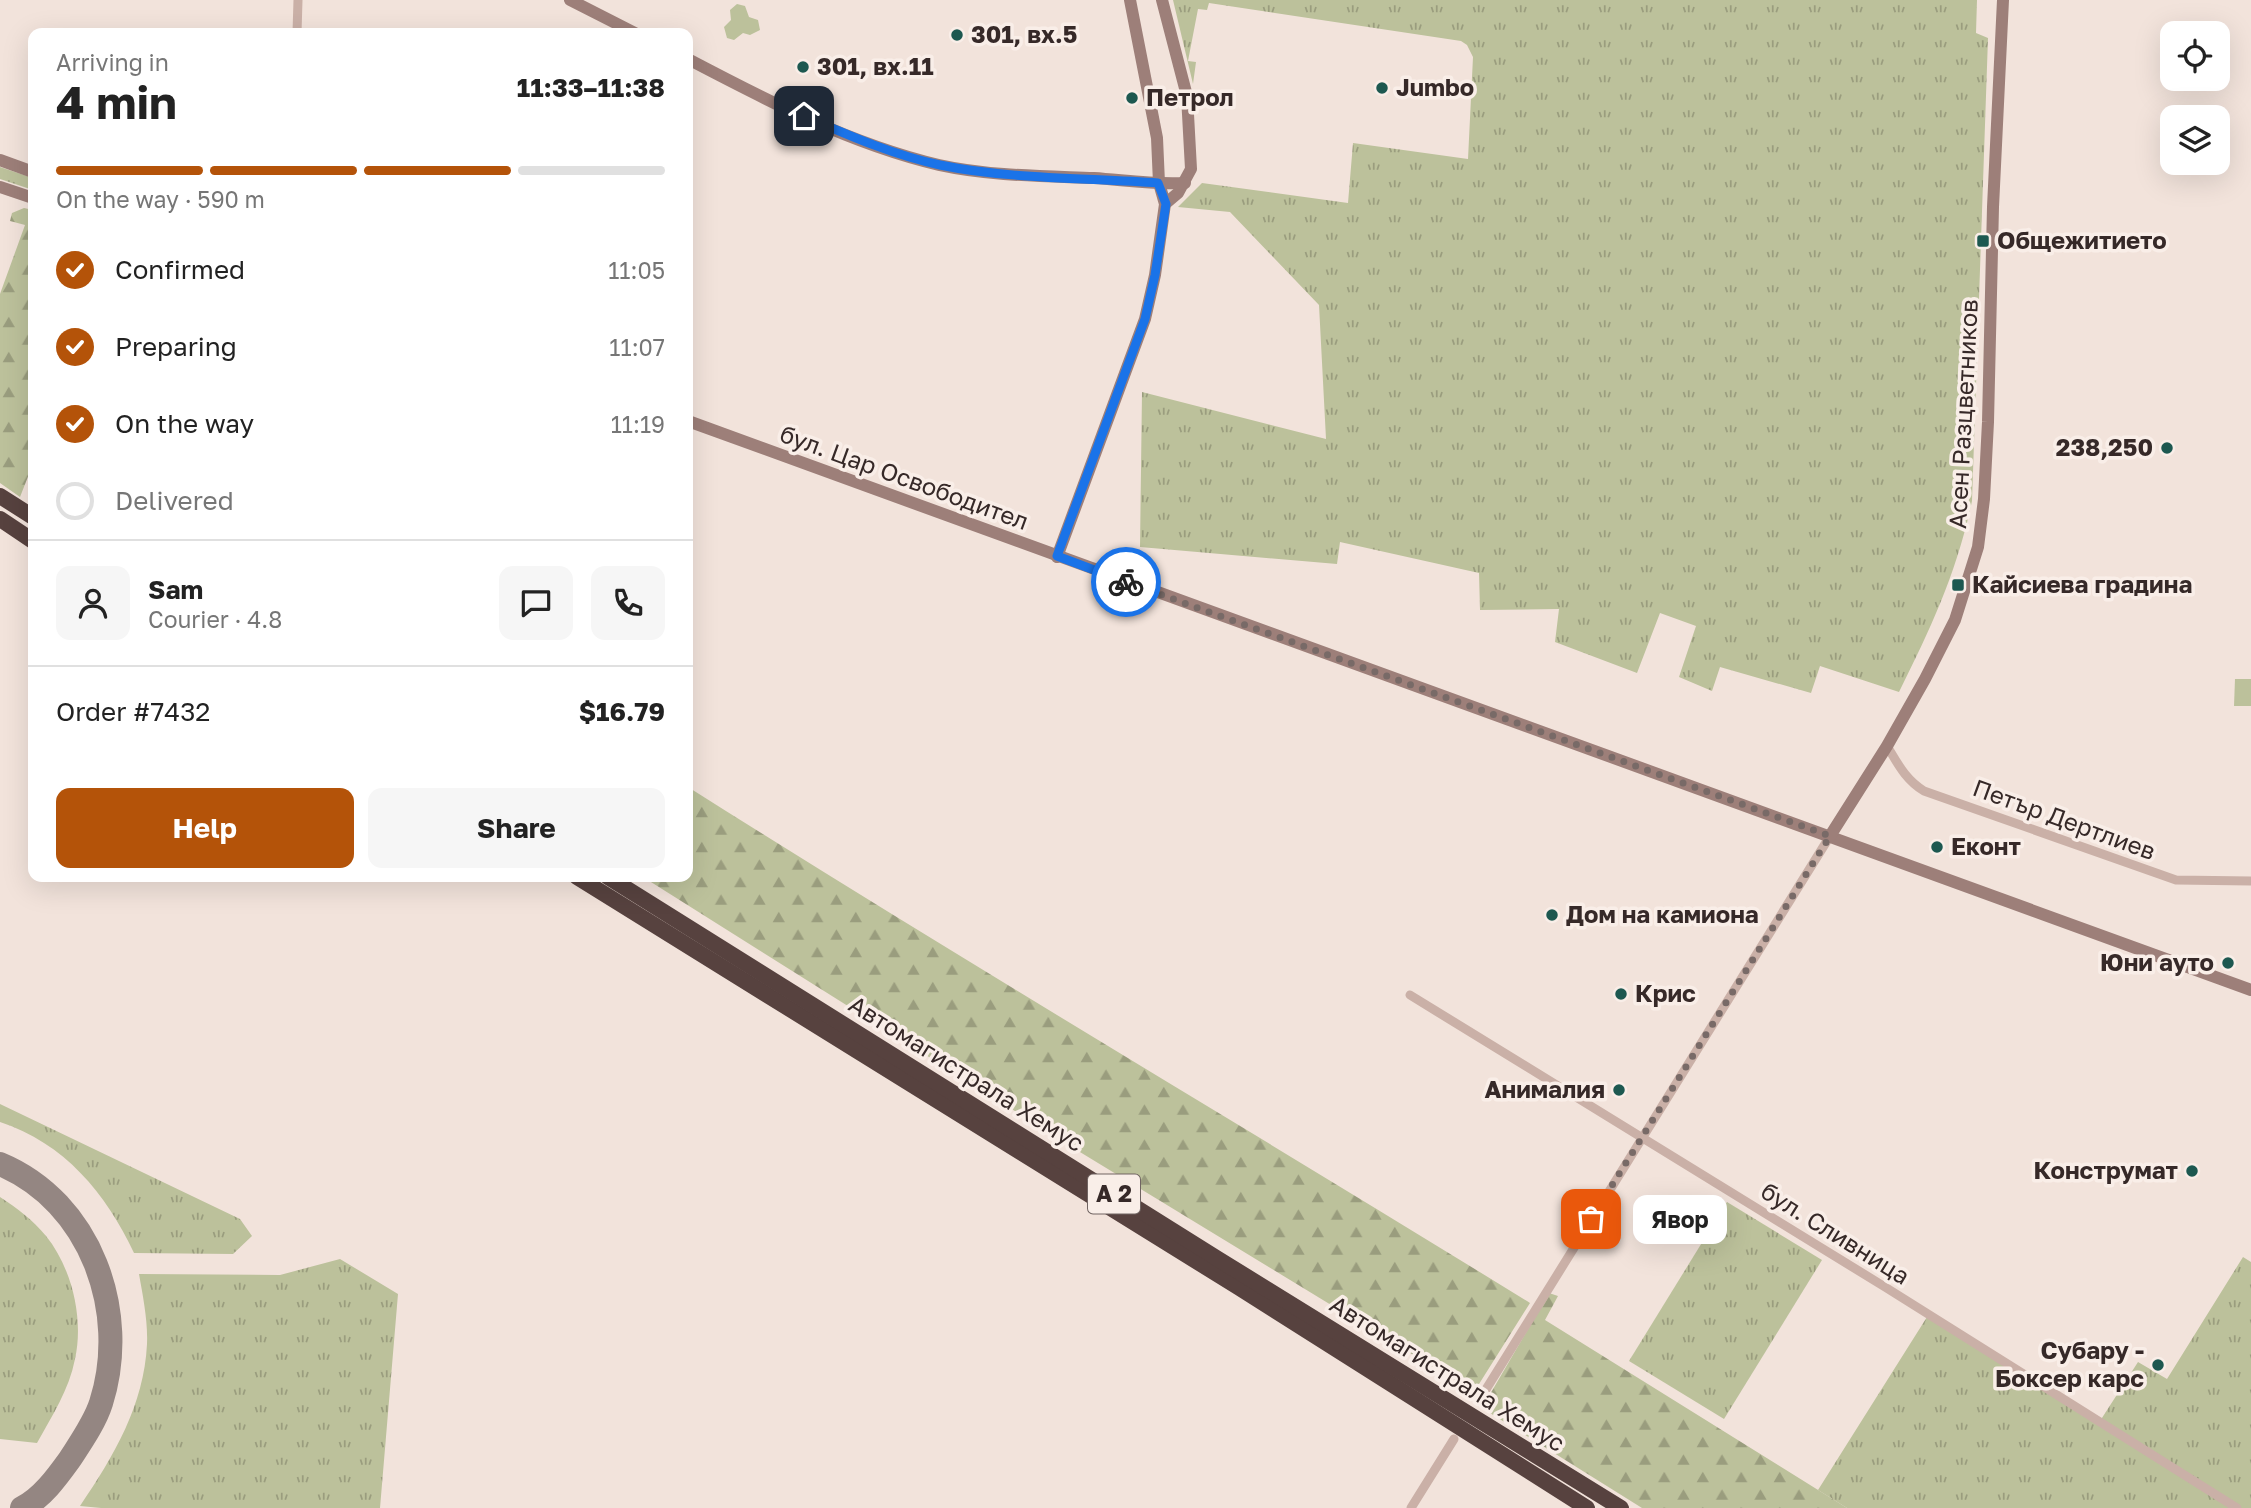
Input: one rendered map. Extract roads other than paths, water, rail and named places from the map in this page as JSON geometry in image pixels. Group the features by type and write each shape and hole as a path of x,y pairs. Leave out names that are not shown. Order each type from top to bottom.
{"highway":[{"path":"0,496 28,514"},
{"path":"0,519 28,538"},
{"name":"Автомагистрала Хемус","path":"585,882 1214,1272 1587,1508"},
{"name":"Автомагистрала Хемус","path":"616,882 1621,1508"}],"street":[{"path":"297,28 298,0"},
{"path":"570,0 625,28"},
{"path":"1057,556 1145,319 1166,204 1158,183 1157,138 1129,0"},
{"path":"1162,0 1187,96 1191,169 1178,193 1166,204"},
{"name":"Асен Разцветников","path":"1830,836 1887,746 1955,620 1978,547 1984,499 1988,422 1993,207 2003,0"},
{"path":"693,62 823,125 866,142 940,165 982,171 1185,183"},
{"path":"0,160 28,170"},
{"path":"0,187 28,196"},
{"name":"бул. Цар Освободител","path":"693,423 2251,990"},
{"name":"Петър Дертлиев","path":"1887,746 1903,774 1924,791 2176,880 2251,881"},
{"path":"1479,1399 1830,836"},
{"name":"бул. Сливница","path":"1410,995 2237,1508"},
{"path":"1411,1508 1454,1438"}],"place":[{"name":"301, вх.5","path":"957,35"},
{"name":"301, вх.11","path":"803,67"},
{"name":"Jumbo","path":"1382,88"},
{"name":"Петрол","path":"1132,98"},
{"name":"Общежитието","path":"1983,241"},
{"name":"238,250","path":"2167,448"},
{"name":"Кайсиева градина","path":"1958,585"},
{"name":"Еконт","path":"1937,847"},
{"name":"Дом на камиона","path":"1552,915"},
{"name":"Юни ауто","path":"2228,963"},
{"name":"Крис","path":"1621,994"},
{"name":"Анималия","path":"1619,1090"},
{"name":"Конструмат","path":"2192,1171"},
{"name":"Явор","path":"1591,1219"},
{"name":"Субару - Боксер карс","path":"2158,1365"}]}
